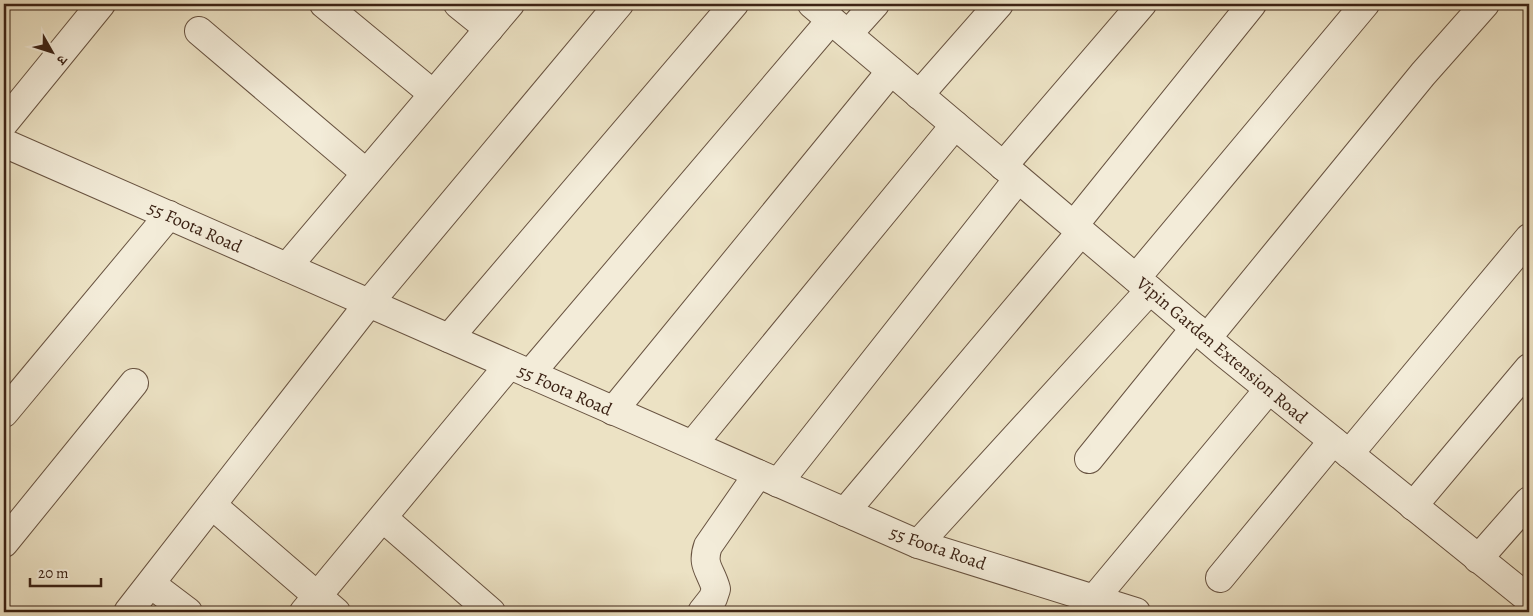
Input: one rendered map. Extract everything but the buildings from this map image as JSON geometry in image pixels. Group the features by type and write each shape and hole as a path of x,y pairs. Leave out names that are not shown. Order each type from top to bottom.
{"street":[{"path":"4,123 101,4"},
{"path":"324,4 433,94"},
{"path":"458,4 489,29"},
{"path":"287,267 510,4"},
{"path":"128,612 369,303 619,4"},
{"path":"449,338 734,4"},
{"path":"212,505 319,607 382,518 519,370 830,19 875,4"},
{"path":"919,95 998,4"},
{"path":"702,612 713,598 716,589 705,566 704,556 708,546 768,479 1142,4"},
{"path":"845,512 1078,229 1252,4"},
{"path":"918,544 1142,284 1365,4"},
{"path":"1089,459 1201,333 1485,4"},
{"name":"Vipin Garden Extension Road","path":"830,19 1268,389 1529,599"},
{"path":"198,31 366,174"},
{"path":"613,411 891,71"},
{"path":"693,444 955,125"},
{"name":"55 Foota Road","path":"4,143 918,544 1136,612"},
{"path":"4,413 169,215"},
{"path":"1220,578 1341,448 1529,238"},
{"path":"1413,506 1529,368"},
{"path":"4,543 134,384"},
{"path":"1094,599 1268,389"},
{"path":"1478,559 1529,501"},
{"path":"382,518 491,612"},
{"path":"151,584 188,612"}]}
